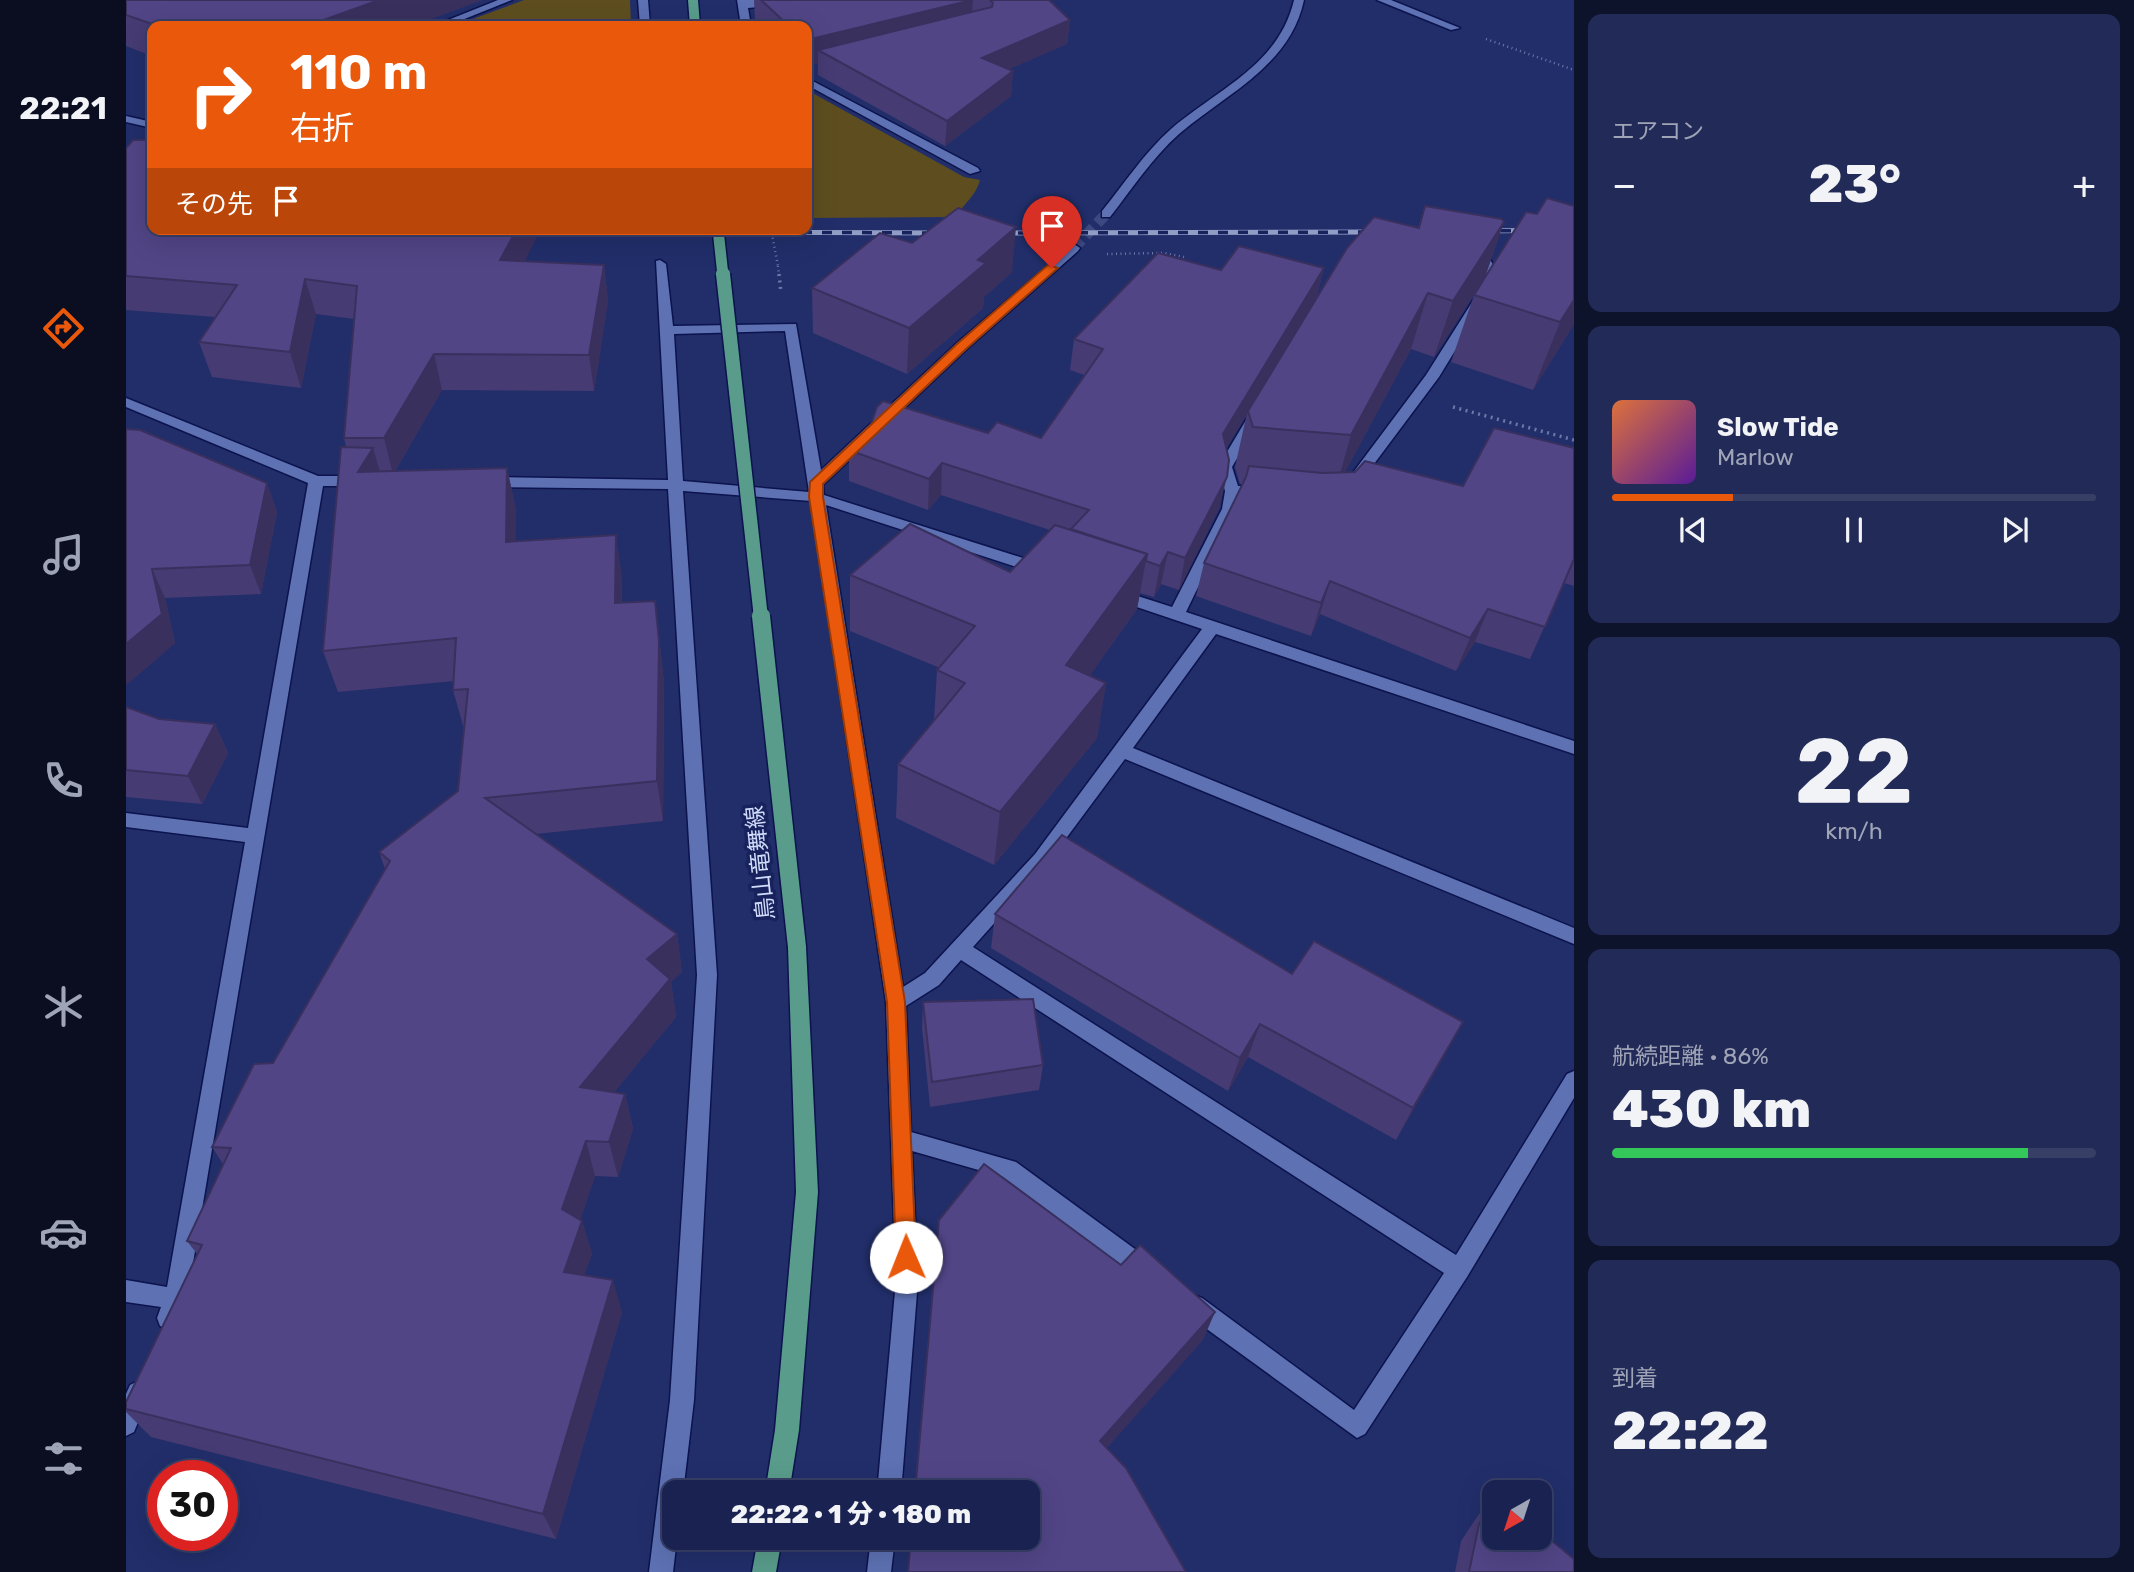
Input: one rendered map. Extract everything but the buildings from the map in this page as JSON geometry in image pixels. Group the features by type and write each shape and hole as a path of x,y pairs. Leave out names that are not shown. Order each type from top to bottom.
{"main road":[{"path":"692,0 694,21"},
{"name":"鳥山竜舞線","path":"719,235 797,947 807,1192 787,1430 779,1480"},
{"path":"764,1572 767,1550"}],"street":[{"path":"451,21 507,0"},
{"path":"643,0 645,21"},
{"path":"745,21 742,3 799,0"},
{"path":"1106,214 1143,164 1183,125 1267,62 1298,16 1298,0"},
{"path":"1381,0 1455,28"},
{"path":"812,71 820,69"},
{"path":"812,84 974,171"},
{"path":"126,119 147,124"},
{"path":"816,490 962,346 1074,248"},
{"path":"1348,489 1417,397 1494,277 1483,257 1456,253"},
{"path":"660,264 667,330 707,975 682,1400 661,1572"},
{"path":"667,330 791,327 896,1002 907,1280 890,1480"},
{"path":"126,402 316,481 371,481"},
{"path":"1177,614 1229,509 1232,491 1225,467 1259,410"},
{"path":"162,1334 176,1299 316,481"},
{"path":"468,482 649,483 816,490 1061,576"},
{"path":"1232,491 1275,494"},
{"path":"1100,589 1574,748"},
{"path":"896,1002 932,979 1041,859 1213,626"},
{"path":"1121,750 1574,936"},
{"path":"126,820 256,836"},
{"path":"958,948 1459,1270"},
{"path":"903,1139 1009,1169 1357,1426 1459,1270 1574,1080"},
{"path":"126,1291 176,1299"},
{"path":"126,1424 146,1372"},
{"path":"879,1572 882,1550"}],"path":[{"path":"1455,28 1574,70"},
{"path":"772,235 778,266"},
{"path":"1113,254 1164,253 1184,257"},
{"path":"1417,397 1574,440"}],"shaded area":[{"path":"524,0 630,0 631,21 467,21"},
{"path":"812,93 964,177 980,180 976,191 956,217 812,218"}],"tunnel":[{"path":"1074,248 1106,214"}],"railway":[{"path":"1481,231 1574,230"},
{"path":"812,232 942,233"},
{"path":"998,233 1379,232"}],"route":[{"path":"906,1257 896,1002 816,497 817,482 962,346 1052,268"}]}
